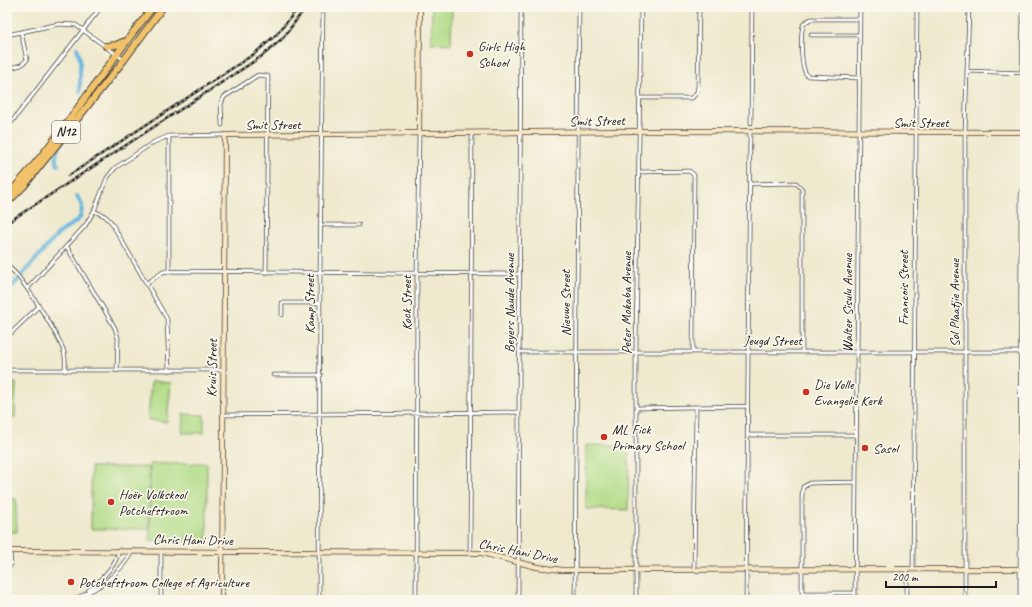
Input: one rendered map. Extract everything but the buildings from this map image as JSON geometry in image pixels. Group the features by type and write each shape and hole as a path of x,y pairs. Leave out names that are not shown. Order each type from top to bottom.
{"highway":[{"name":"N12","path":"7,196 51,143 116,54 153,7"},
{"name":"N12","path":"7,203 24,186 124,60 163,7"},
{"path":"106,46 116,45 126,41"}],"street":[{"path":"7,128 101,7"},
{"name":"Kamp Street","path":"319,600 321,375 320,225 323,7"},
{"name":"Kock Street","path":"416,600 420,7"},
{"name":"Beyers Naude Avenue","path":"518,600 521,7"},
{"name":"Nieuwe Street","path":"575,600 579,7"},
{"name":"Peter Mokaba Avenue","path":"636,600 636,351 641,7"},
{"path":"640,98 692,98 695,95 698,86 699,7"},
{"path":"751,123 752,7"},
{"name":"Walter Sisulu Avenue","path":"855,600 860,7"},
{"name":"Francois Street","path":"907,600 910,570 914,353 916,7"},
{"name":"Sol Plaatjie Avenue","path":"965,600 965,133 968,7"},
{"path":"967,71 1024,73 1022,7"},
{"path":"859,78 808,76 804,73 802,65 802,31 804,23 811,19 860,19"},
{"path":"7,35 67,23 84,29 124,60"},
{"path":"7,69 21,65 27,60 22,32"},
{"path":"811,35 860,35"},
{"path":"222,125 221,104 224,97 258,75 268,76 269,136 266,273"},
{"name":"Smit Street","path":"169,136 638,131 859,133 1025,132"},
{"path":"746,600 750,132"},
{"path":"470,553 472,133"},
{"name":"Kruis Street","path":"222,600 225,135"},
{"path":"28,288 85,226 94,212 110,172 154,142 169,136 169,271"},
{"path":"639,172 689,171 694,175 693,351"},
{"path":"750,184 796,183 802,189 802,351"},
{"path":"1020,600 1023,569 1021,193 1025,187"},
{"path":"94,212 105,216 111,222 169,323 169,371"},
{"path":"320,225 359,225"},
{"path":"67,247 115,328 118,338 117,371"},
{"path":"7,266 20,277 28,288 64,351 65,371"},
{"path":"147,283 163,272 169,271 320,274 520,274"},
{"path":"282,315 282,303 320,303"},
{"path":"7,337 38,306"},
{"name":"Jeugd Street","path":"520,352 1023,352"},
{"path":"7,370 223,370"},
{"path":"273,375 321,375"},
{"path":"637,408 747,406"},
{"path":"694,571 696,408"},
{"path":"223,415 519,412"},
{"path":"747,435 857,435"},
{"path":"802,600 802,495 804,487 810,482 856,482"},
{"path":"84,595 111,568 118,556 119,550"},
{"path":"73,600 110,580 121,570 133,550"},
{"name":"Chris Hani Drive","path":"8,551 133,550 470,553 493,555 549,569 575,570 747,571 1023,569"},
{"path":"7,568 11,565 8,551"},
{"path":"160,600 161,551"},
{"path":"802,593 855,592"}],"green space":[{"path":"432,7 452,7 451,44 431,43"},
{"path":"151,381 171,383 167,422 148,420"},
{"path":"7,383 16,383 15,417 7,417"},
{"path":"183,414 204,415 204,433 182,433"},
{"path":"586,445 629,445 628,510 586,509"},
{"path":"207,463 207,541 150,541 150,464"},
{"path":"91,467 149,467 149,529 91,529"},
{"path":"7,499 16,499 17,532 7,532"}],"waterway":[{"path":"77,48 80,59 80,92"},
{"path":"58,165 56,159 59,147 80,120"},
{"path":"22,275 58,234 78,220 81,215 82,205 77,196"},
{"path":"7,292 18,280"}],"railway":[{"path":"68,176 254,54 277,34 299,7"},
{"path":"7,223 262,56 283,38 306,7"}],"place":[{"name":"Girls High School","path":"470,54"},
{"name":"Die Volle Evangelie Kerk","path":"806,392"},
{"name":"ML Fick Primary School","path":"604,437"},
{"name":"Sasol","path":"865,448"},
{"name":"Hoër Volkskool Potchefstroom","path":"111,502"},
{"name":"Potchefstroom College of Agriculture","path":"71,582"}]}
